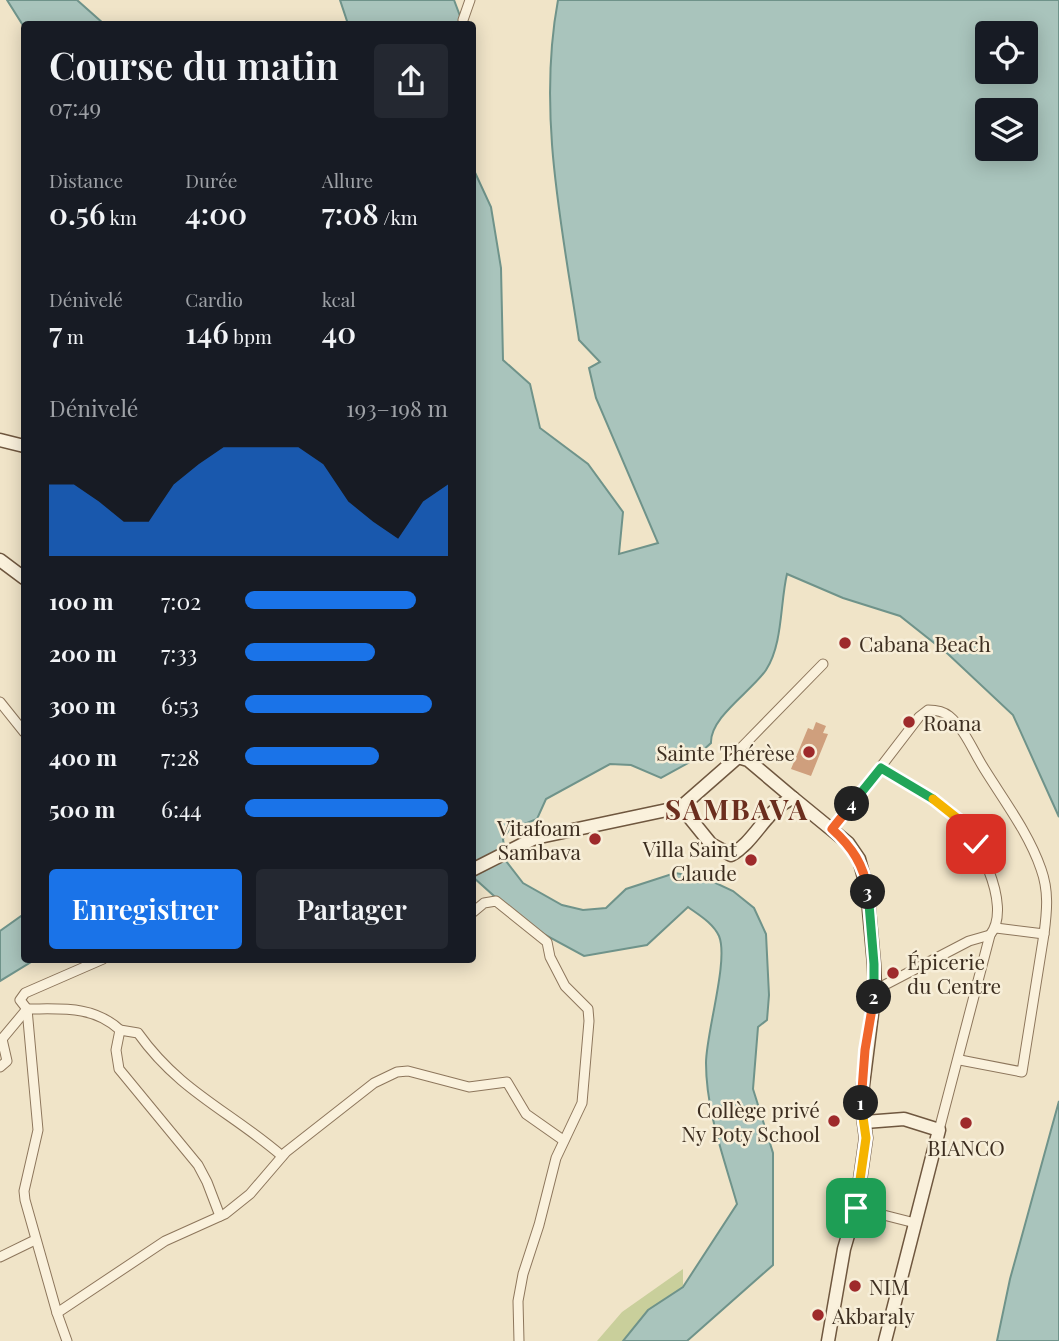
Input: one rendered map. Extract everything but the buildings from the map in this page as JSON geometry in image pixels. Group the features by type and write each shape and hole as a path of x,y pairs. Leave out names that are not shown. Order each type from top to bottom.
{"main road":[{"path":"0,440 21,445"},
{"path":"0,560 21,576"},
{"path":"476,868 511,849 554,832 681,807 738,757 748,760 848,844 865,874 875,990 861,1101 866,1138 856,1208 844,1250 828,1341"},
{"path":"681,807 711,844 731,855 744,845 774,809 793,798"},
{"path":"865,1122 904,1119 939,1130 885,1341"}],"street":[{"path":"463,20 470,0"},
{"path":"738,757 738,751 823,664"},
{"path":"0,702 21,728"},
{"path":"832,829 904,736 928,710 938,710 948,715 962,732 1013,812 1041,867 1048,907 1022,1072 960,1060"},
{"path":"881,768 941,804 962,822 976,844 996,891 999,911 939,1130"},
{"path":"476,910 484,903 496,901 547,942 550,957 565,986 588,1009 588,1050 582,1103 563,1140 523,1274 518,1301 519,1341"},
{"path":"875,990 969,941 993,932 1044,934"},
{"path":"67,1341 35,1240 24,1191 38,1130 27,1009 20,1000 25,993 94,963"},
{"path":"27,1009 80,1009 110,1021 120,1030 138,1033 161,1063 197,1095 261,1138 282,1156"},
{"path":"0,1067 7,1061 2,1039 27,1009"},
{"path":"120,1030 116,1050 119,1069 198,1165 220,1216"},
{"path":"57,1313 166,1241 220,1216 250,1194 282,1156 374,1083 397,1072 408,1071 469,1087 507,1082 526,1114 563,1140"},
{"path":"856,1208 915,1223"},
{"path":"0,1257 35,1240"}],"green space":[{"path":"683,1269 683,1287 648,1310 623,1341 597,1341 622,1312"}],"water":[{"path":"7,0 77,0 101,21 21,21"},
{"path":"340,0 454,0 462,21 347,21"},
{"path":"558,0 1059,0 1059,817 1013,715 948,654 900,616 843,598 787,574 778,636 771,660 760,678 724,714 717,724 711,743 690,762 661,778 631,765 610,764 546,799 537,819 509,830 503,839 506,861 523,883 562,905 583,910 606,908 626,889 675,873 705,878 733,891 754,908 766,934 769,995 767,1020 758,1027 753,1089 773,1153 773,1265 687,1341 623,1341 648,1310 683,1287 737,1204 717,1134 707,1081 707,1050 721,962 719,936 709,923 688,907 647,945 584,956 525,924 476,880 476,175 491,207 501,268 503,360 530,384 540,428 588,464 623,512 619,554 658,543 596,398 589,368 600,362 579,340 559,213 551,127 552,42"},
{"path":"21,916 21,963 29,963 0,981 0,931"},
{"path":"1059,1101 1059,1341 997,1341 1010,1279"}],"place":[{"name":"Cabana Beach","path":"845,643"},
{"name":"Roana","path":"909,722"},
{"name":"Sainte Thérèse","path":"809,752"},
{"name":"Vitafoam Sambava","path":"595,839"},
{"name":"Villa Saint Claude","path":"751,860"},
{"name":"Épicerie du Centre","path":"893,973"},
{"name":"Collège privé Ny Poty School","path":"834,1121"},
{"name":"BIANCO","path":"966,1123"},
{"name":"NIM","path":"855,1286"},
{"name":"Akbaraly","path":"818,1315"}],"district":[{"name":"SAMBAVA","path":"737,808"}],"route":[{"path":"856,1208 866,1138 861,1101 865,1050 875,990 874,964 865,874 859,859 832,829 881,768 950,811 962,822 976,844"}]}
